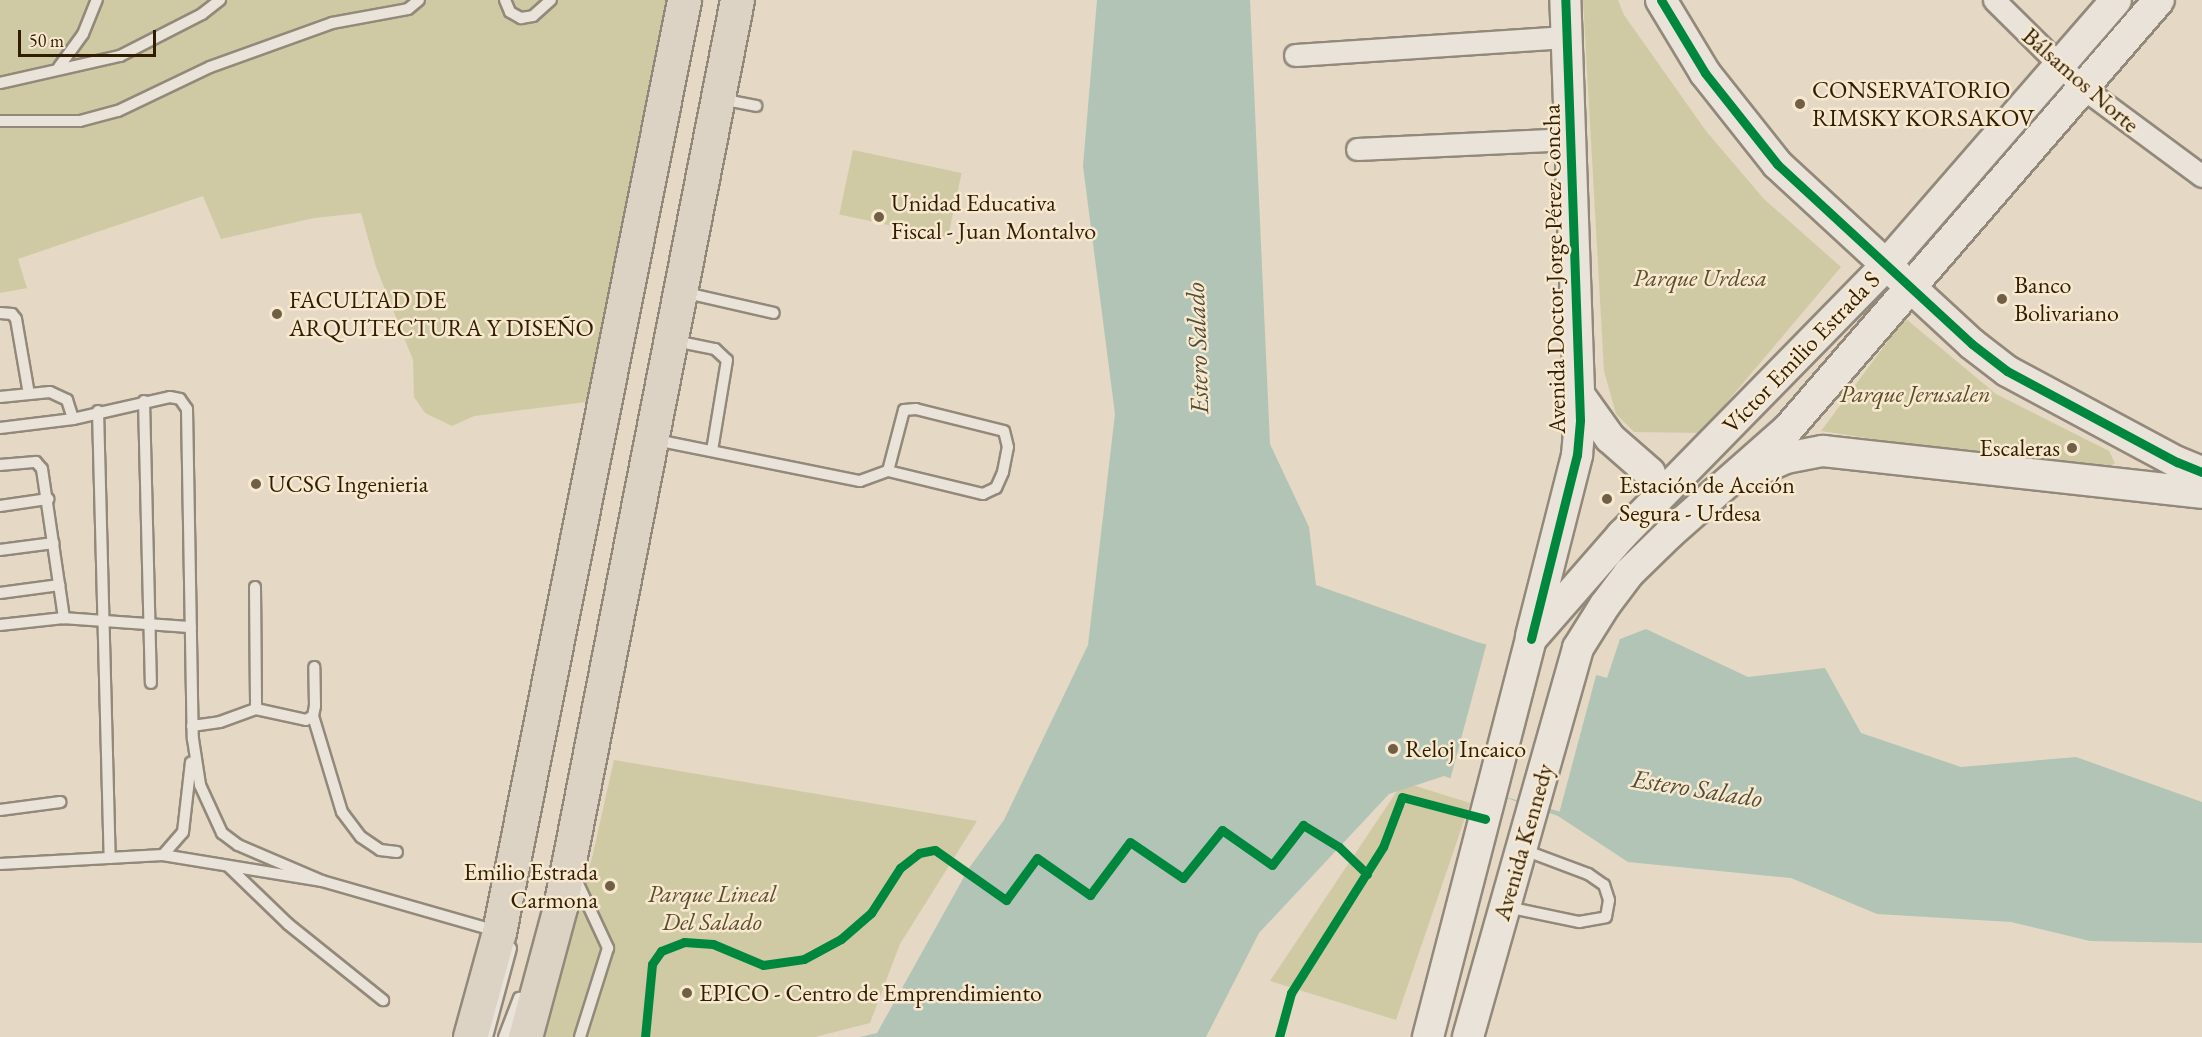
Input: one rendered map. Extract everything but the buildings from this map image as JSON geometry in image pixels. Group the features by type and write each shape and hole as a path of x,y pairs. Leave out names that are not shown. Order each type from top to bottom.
{"main road":[{"path":"470,1037 506,935 684,0"},
{"path":"525,1037 560,907 650,439 668,310 718,98 737,0"},
{"name":"Avenida Doctor Jorge Pérez Concha","path":"1530,642 1577,455 1580,396 1564,0"},
{"path":"1661,0 1705,73 1777,164 1908,288 2007,371 2202,472"},
{"name":"Víctor Emilio Estrada S","path":"1530,642 1662,478 1885,266 2116,0"},
{"name":"Víctor Emilio Estrada S","path":"1578,648 1629,573 1788,429 2159,0"},
{"path":"1580,396 1610,438 1662,478"},
{"path":"2105,482 2118,482 2129,477 2136,466 2133,442 2123,433"},
{"path":"1714,496 1751,472 1786,458 1822,451 2202,493"},
{"path":"1577,455 1662,478"},
{"name":"Avenida Kennedy","path":"1428,1037 1530,642"},
{"name":"Avenida Kennedy","path":"1468,1037 1578,648"}],"street":[{"name":"Bálsamos Norte","path":"1994,0 2083,88 2202,176"},
{"path":"1295,55 1566,37"},
{"path":"1357,149 1570,139"}],"lane":[{"path":"59,67 83,34 98,0"},
{"path":"0,83 59,67 120,56 202,14 220,0"},
{"path":"0,121 80,121 118,111 210,67 332,24 408,9 419,0"},
{"path":"505,0 510,12 521,18 533,16 550,0"},
{"path":"668,310 724,0"},
{"path":"718,98 756,106"},
{"path":"668,310 774,313"},
{"path":"668,310 727,360 712,451"},
{"path":"0,313 12,314 16,319 29,394"},
{"path":"0,397 50,392 67,400 73,419"},
{"path":"0,428 73,419 98,411 170,397 180,399 188,409 193,739 200,785 222,833 238,845 322,881 506,935 487,1037"},
{"path":"144,401 151,683"},
{"path":"650,439 860,481 888,471 983,494 996,488 1003,472 1008,447 1005,431 916,409 904,410 888,471"},
{"path":"98,411 106,621 110,858"},
{"path":"0,465 36,462 42,469 64,618"},
{"path":"0,506 48,499"},
{"path":"0,550 54,543"},
{"path":"0,594 59,585"},
{"path":"255,587 256,709"},
{"path":"0,625 64,618 191,627"},
{"path":"314,667 313,716 342,812 361,837 380,850 397,852"},
{"path":"192,726 256,709 306,720 313,716"},
{"path":"163,855 178,841 185,824 193,739"},
{"path":"0,810 60,802"},
{"path":"1504,906 1579,922 1606,917 1609,900 1604,885 1588,874 1521,848"},
{"path":"0,864 163,855 322,881"},
{"path":"568,863 608,948 580,1037"},
{"path":"227,866 288,924 383,1000"},
{"path":"504,1037 524,983"}],"green space":[{"path":"0,0 674,0 594,401 474,416 452,426 425,413 414,397 413,360 376,267 361,213 314,218 221,239 203,196 18,259 27,288 0,293"},
{"name":"Parque Urdesa","path":"1583,0 1618,0 1624,15 1706,131 1764,199 1841,267 1701,433 1634,432 1616,414 1604,371"},
{"path":"853,150 962,173 948,238 839,215"},
{"name":"Parque Jerusalen","path":"1905,318 1996,394 2109,451 2115,463 2103,471 2070,469 1821,431"},
{"name":"Parque Lineal Del Salado","path":"614,760 977,821 900,944 870,1023 815,1037 538,1037 592,858"},
{"path":"1403,782 1470,803 1396,1020 1270,981"}],"water":[{"name":"Estero Salado","path":"1097,0 1250,0 1270,444 1309,527 1316,585 1477,642 1607,678 1620,639 1646,629 1748,677 1825,668 1861,733 1961,767 2076,757 2202,802 2202,943 2090,941 2011,922 1877,914 1791,878 1628,862 1558,816 1444,776 1389,794 1259,933 1206,1037 860,1037 877,1033 969,868 1004,820 1088,645 1115,414 1083,166"}],"pier":[{"path":"1487,642 1597,672 1560,812 1449,782"}],"cycle path":[{"path":"1531,639 1577,455 1580,420 1565,0"},
{"path":"1661,0 1705,73 1777,164 1972,344 2007,371 2177,462 2202,472"},
{"path":"1279,1037 1291,993 1383,847 1402,797 1485,819"},
{"path":"645,1037 652,964 661,951 684,942 713,944 763,965 804,959 841,939 871,913 900,868 919,853 935,850 1006,900 1037,858 1090,895 1130,842 1183,878 1222,830 1272,865 1303,825 1339,847 1367,874"}],"place":[{"name":"CONSERVATORIO RIMSKY KORSAKOV","path":"1800,104"},
{"name":"Unidad Educativa Fiscal - Juan Montalvo","path":"879,217"},
{"name":"Banco Bolivariano","path":"2002,299"},
{"name":"FACULTAD DE ARQUITECTURA Y DISEÑO","path":"277,314"},
{"name":"Escaleras","path":"2072,448"},
{"name":"UCSG Ingenieria","path":"256,484"},
{"name":"Estación de Acción Segura - Urdesa","path":"1607,499"},
{"name":"Reloj Incaico","path":"1393,749"},
{"name":"Emilio Estrada Carmona","path":"610,886"},
{"name":"EPICO - Centro de Emprendimiento","path":"687,993"}]}
